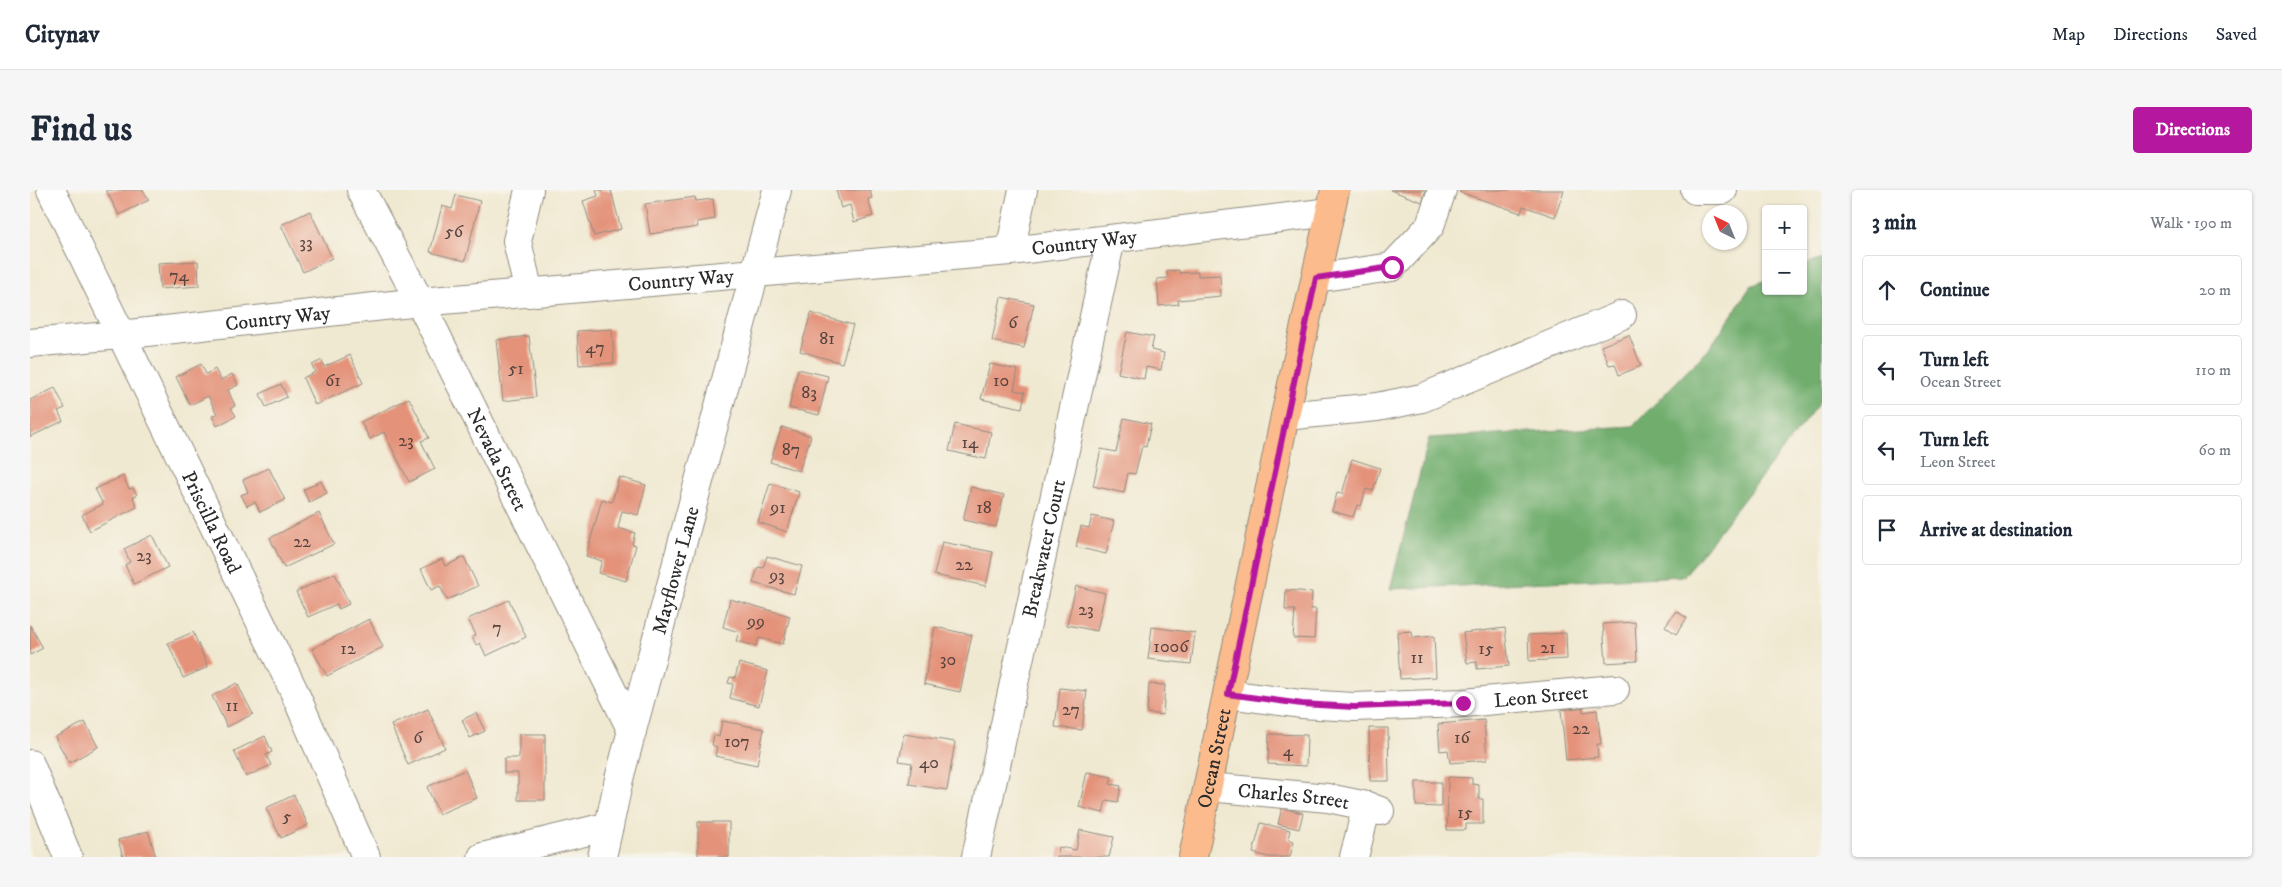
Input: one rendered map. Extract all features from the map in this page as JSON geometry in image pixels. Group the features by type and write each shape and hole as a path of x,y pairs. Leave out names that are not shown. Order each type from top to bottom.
{"main road":[{"name":"Ocean Street","path":"1193,857 1333,201"}],"street":[{"name":"Priscilla Road","path":"52,190 120,335 293,689 366,857"},
{"name":"Nevada Street","path":"361,190 420,302 632,731"},
{"path":"529,190 517,241 529,293"},
{"name":"Mayflower Lane","path":"602,857 632,731 777,190"},
{"path":"1010,251 1023,190"},
{"path":"1316,278 1392,267 1430,226 1442,190"},
{"path":"1696,190 1722,190"},
{"name":"Country Way","path":"30,343 420,302 1010,251 1111,239 1333,201"},
{"name":"Breakwater Court","path":"976,857 1111,239"},
{"path":"1286,416 1377,407 1422,398 1622,315"},
{"name":"Leon Street","path":"1228,694 1302,704 1354,707 1463,703 1615,689"},
{"path":"30,764 68,857"},
{"name":"Charles Street","path":"1208,787 1328,798 1373,809 1354,857"},
{"path":"482,857 609,826"}],"green space":[{"path":"1822,258 1822,399 1684,576 1390,589 1429,438 1633,426 1709,349 1751,286 1762,282 1762,295 1807,295 1807,264"}],"building":[{"path":"106,190 143,190 149,200 119,215"},
{"path":"596,190 611,190 621,229 594,236 583,201 598,196"},
{"path":"836,190 870,190 872,198 868,199 873,216 854,222 850,205 841,208"},
{"path":"1390,190 1426,190 1422,202"},
{"path":"1460,190 1564,190 1555,217 1523,206 1521,213 1459,192"},
{"path":"456,195 480,201 465,261 430,252 442,206 452,209"},
{"path":"695,197 696,201 713,199 715,219 697,222 698,227 650,234 645,204"},
{"path":"310,211 332,258 303,272 281,225"},
{"path":"198,261 199,286 160,289 158,263"},
{"path":"1179,270 1179,273 1198,272 1198,276 1220,275 1221,296 1178,300 1179,304 1159,306 1157,279 1168,278 1167,271"},
{"path":"1001,297 1034,304 1024,348 992,341"},
{"path":"811,313 853,325 842,363 800,351"},
{"path":"612,329 614,363 579,365 577,331"},
{"path":"1127,332 1154,337 1151,350 1164,353 1161,370 1146,367 1144,379 1118,373"},
{"path":"1629,335 1641,366 1619,375 1615,364 1609,365 1601,346"},
{"path":"529,336 536,397 503,401 496,340"},
{"path":"350,355 363,383 315,405 303,378 315,372 312,365 322,360 324,367"},
{"path":"201,364 206,374 215,369 221,380 232,374 238,385 228,390 235,406 231,408 236,416 217,426 212,416 217,414 208,396 190,405 176,377"},
{"path":"990,364 1018,370 1014,390 1025,392 1022,408 981,399"},
{"path":"798,369 828,376 819,415 789,408"},
{"path":"281,384 287,397 266,407 260,394"},
{"path":"55,388 65,408 58,411 63,421 30,437 30,400"},
{"path":"409,398 429,438 421,441 435,469 409,482 384,432 370,439 361,422"},
{"path":"1124,418 1151,424 1146,447 1142,446 1135,474 1128,473 1124,493 1093,486 1101,449 1116,452"},
{"path":"955,424 991,432 986,459 949,451"},
{"path":"782,427 811,436 799,471 770,462"},
{"path":"1352,459 1380,468 1373,491 1366,489 1361,506 1357,505 1353,517 1332,511 1337,493 1342,494"},
{"path":"269,468 285,500 260,512 255,502 247,506 241,495 248,492 243,480"},
{"path":"123,476 129,489 133,488 137,495 133,497 137,507 90,531 82,515 103,504 95,489"},
{"path":"619,477 646,485 638,515 622,511 618,528 635,533 632,544 636,545 626,581 598,573 602,561 586,556 602,499 612,502"},
{"path":"321,481 327,493 309,502 303,490"},
{"path":"770,483 799,492 787,532 758,522"},
{"path":"971,487 1004,495 996,527 963,520"},
{"path":"319,513 334,544 284,568 270,538"},
{"path":"1092,516 1114,521 1106,554 1076,547 1081,526 1089,528"},
{"path":"152,535 168,567 134,584 125,565 130,562 124,549"},
{"path":"942,542 993,552 986,586 934,575"},
{"path":"767,556 802,566 794,594 753,583 758,567 763,568"},
{"path":"464,557 478,586 447,600 440,586 431,590 421,569 442,559 445,566"},
{"path":"335,573 349,604 339,609 337,604 308,617 296,592"},
{"path":"1076,586 1105,593 1097,631 1067,625"},
{"path":"1286,590 1312,592 1311,609 1316,609 1314,639 1293,638 1295,610 1285,610"},
{"path":"730,599 790,616 783,644 759,638 756,646 736,641 739,632 723,627"},
{"path":"509,600 526,637 486,656 480,643 476,645 472,637 476,635 468,619"},
{"path":"1676,611 1687,618 1676,634 1665,626"},
{"path":"369,619 383,647 327,676 312,649"},
{"path":"1635,622 1637,661 1606,663 1603,624"},
{"path":"30,625 43,648 30,655"},
{"path":"935,627 972,635 960,692 924,684"},
{"path":"1152,627 1195,633 1191,664 1148,659"},
{"path":"1505,628 1509,666 1477,669 1477,662 1467,663 1463,633"},
{"path":"1412,631 1413,638 1434,636 1436,677 1400,679 1397,632"},
{"path":"193,632 208,667 183,678 168,643"},
{"path":"1566,633 1567,659 1529,661 1528,635"},
{"path":"739,663 768,671 759,706 730,698 733,684 728,683 730,677 735,678"},
{"path":"237,683 253,714 227,727 212,696"},
{"path":"1149,684 1165,685 1163,715 1147,713"},
{"path":"1060,688 1087,691 1082,730 1055,727"},
{"path":"1583,707 1583,712 1597,710 1601,744 1597,744 1598,757 1566,760 1561,710"},
{"path":"428,709 445,748 408,765 391,725"},
{"path":"476,713 485,731 470,738 462,720"},
{"path":"1484,720 1487,760 1450,763 1448,750 1440,751 1438,724"},
{"path":"722,721 764,729 757,765 715,756 717,747 712,745 714,735 719,737"},
{"path":"85,722 98,747 69,763 55,737"},
{"path":"1369,728 1388,728 1389,781 1370,781"},
{"path":"519,734 545,734 545,800 518,800 518,773 504,773 504,758 519,758"},
{"path":"904,734 955,742 947,790 909,784 912,763 899,761"},
{"path":"1269,734 1307,735 1306,766 1268,764"},
{"path":"265,736 272,752 266,755 271,765 246,777 234,751"},
{"path":"465,770 477,798 439,814 427,787"},
{"path":"1087,772 1112,777 1110,784 1121,786 1118,802 1106,800 1103,813 1079,807"},
{"path":"1448,777 1472,778 1472,784 1479,785 1479,799 1483,799 1483,824 1466,824 1466,830 1447,830"},
{"path":"1416,782 1441,782 1441,807 1416,806"},
{"path":"294,795 308,825 281,838 266,808"},
{"path":"1282,808 1303,813 1299,829 1278,824"},
{"path":"698,822 729,822 729,857 698,857"},
{"path":"1261,823 1290,830 1288,839 1294,841 1290,857 1269,857 1253,853"},
{"path":"1080,830 1114,837 1109,857 1057,857 1059,847 1076,850"},
{"path":"148,831 156,857 123,857 118,840"}],"route":[{"path":"1392,267 1316,278 1228,694 1302,704 1354,707 1463,703"}]}
